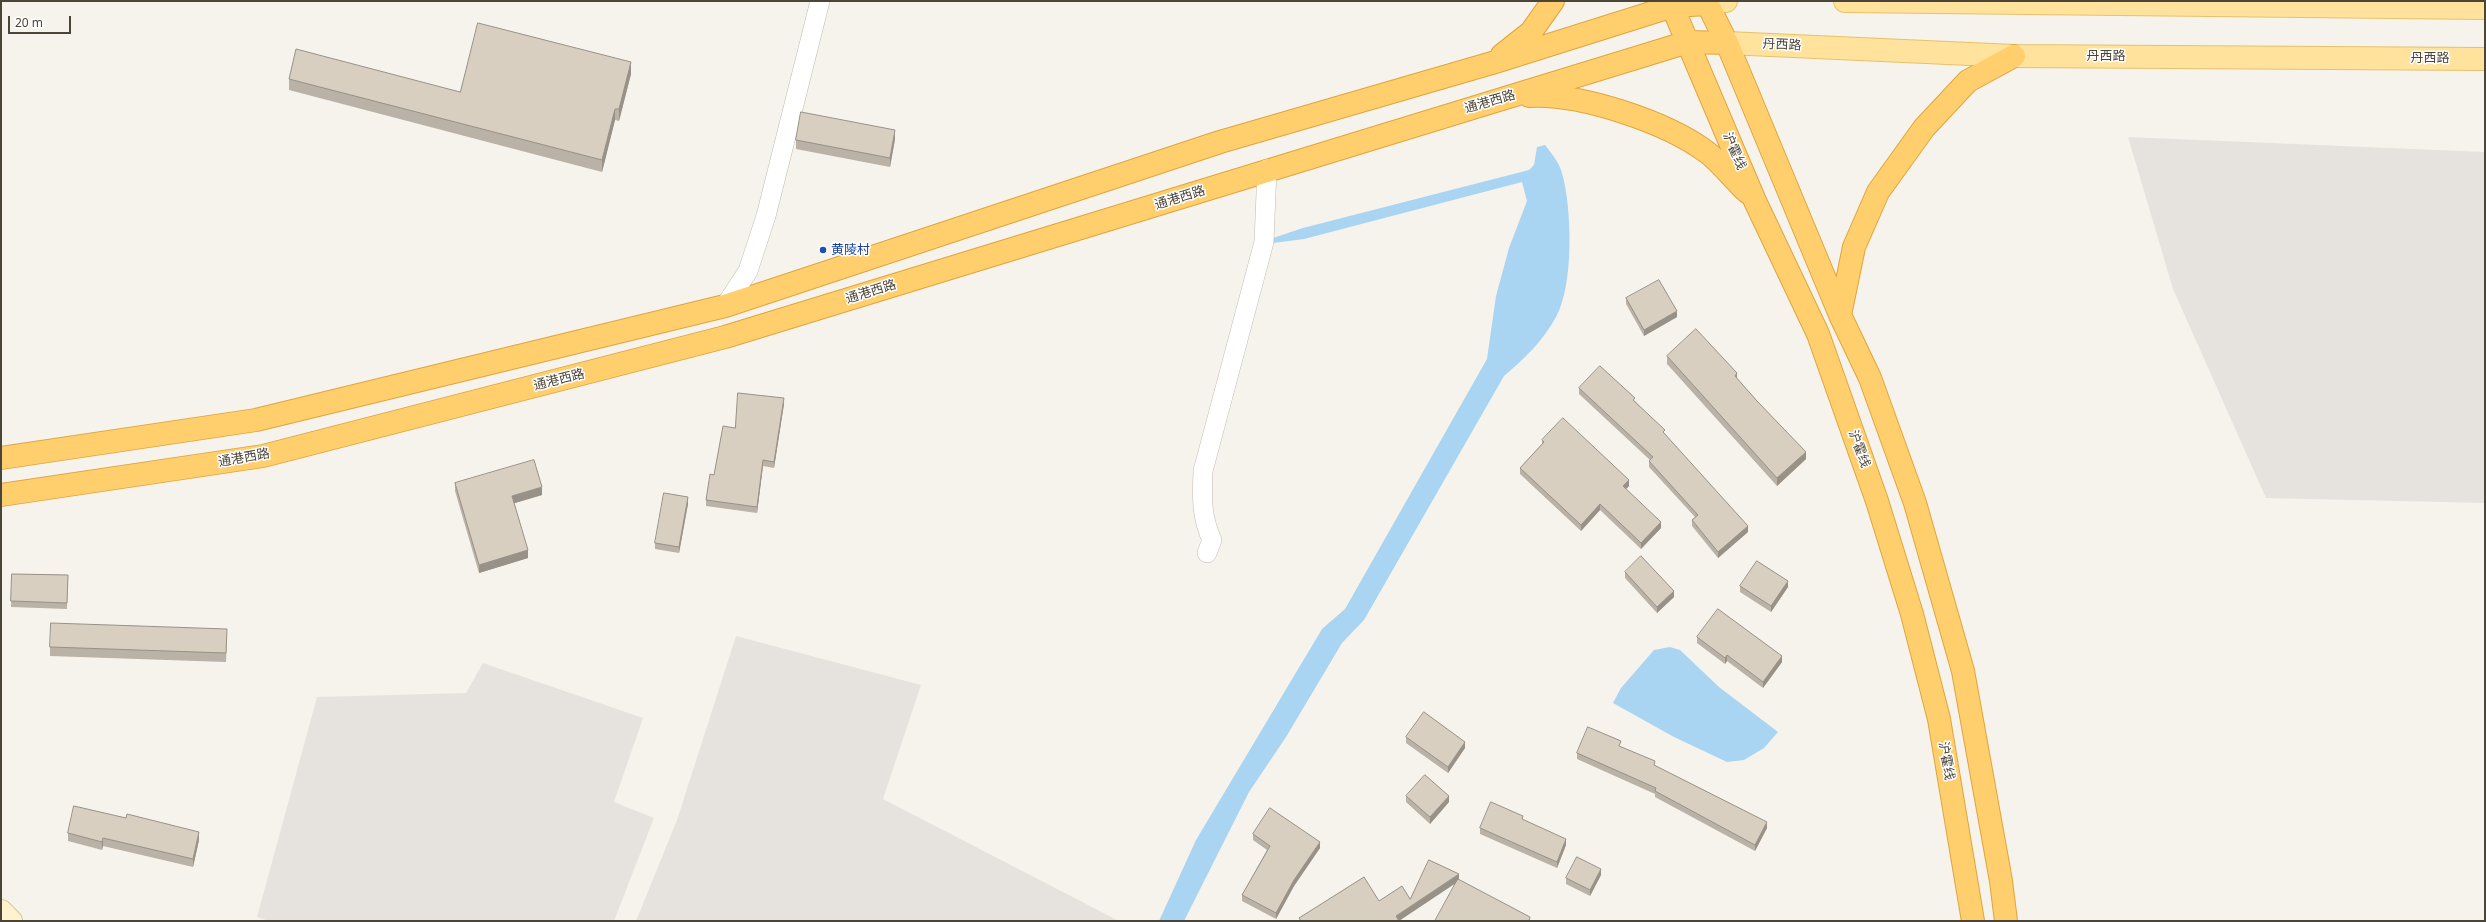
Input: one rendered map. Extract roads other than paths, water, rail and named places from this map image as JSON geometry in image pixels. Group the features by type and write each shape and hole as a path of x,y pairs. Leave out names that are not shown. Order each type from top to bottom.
{"highway":[{"path":"1492,63 1531,32 1554,1"},
{"path":"1,458 256,420 725,306 1220,142 1492,63 1672,3 1713,2 1727,43 1840,315 1870,378 1915,503 1961,664 2002,881 2006,921"},
{"name":"沪霍线","path":"1672,3 1756,201 1818,334 1877,501 1912,614 1938,719 1973,921"},
{"name":"通港西路","path":"1,495 263,456 673,351 762,326 1267,169 1688,42 1727,43"},
{"path":"1840,315 1854,247 1878,192 1924,128 1968,81 2014,56"},
{"path":"1500,98 1542,96 1571,99 1611,109 1651,123 1680,136 1708,154 1756,201"}],"main road":[{"path":"1845,1 2485,8"},
{"name":"丹西路","path":"1727,43 2014,56 2485,59"}],"street":[{"path":"725,306 748,271 766,216 820,1"},
{"path":"1206,553 1212,540 1206,527 1202,500 1203,471 1264,242 1267,169"},
{"path":"1,911 11,921"}],"water":[{"path":"1545,145 1561,169 1568,206 1570,246 1566,286 1562,303 1556,317 1533,349 1504,376 1364,620 1342,643 1286,737 1249,792 1184,921 1159,921 1196,840 1322,629 1345,609 1487,359 1496,296 1509,248 1527,201 1522,182 1304,239 1273,243 1273,238 1303,228 1529,170 1534,165 1537,147"},
{"path":"1670,647 1680,650 1719,687 1778,732 1764,748 1744,760 1727,762 1674,737 1613,703 1621,688 1654,650"}],"place":[{"name":"黄陵村","path":"823,250"}]}
